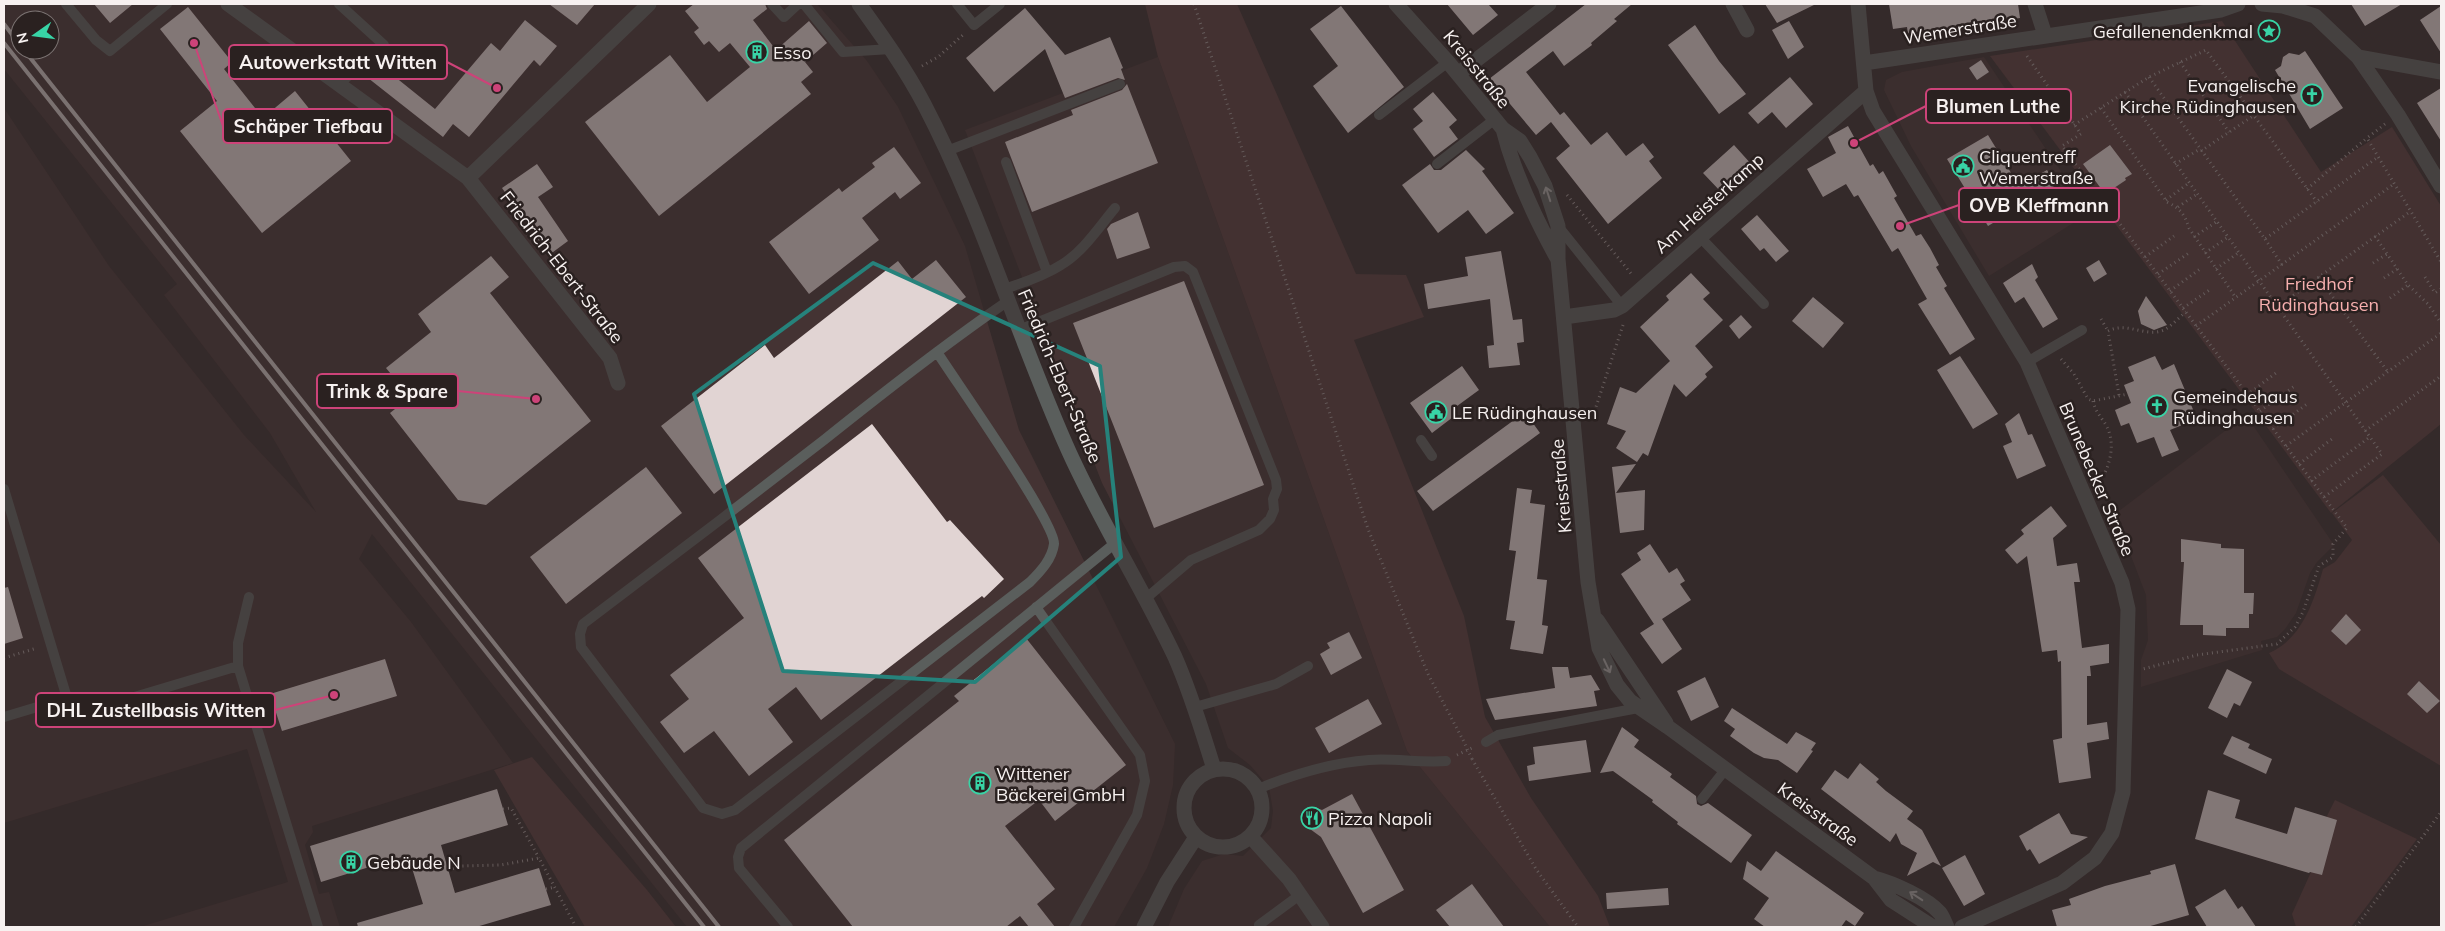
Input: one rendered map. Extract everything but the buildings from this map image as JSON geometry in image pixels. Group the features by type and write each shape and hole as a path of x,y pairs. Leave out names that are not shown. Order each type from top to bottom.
{"street":[{"name":"Friedrich-Ebert-Straße","path":"228,4 468,178 610,358 618,383"},
{"path":"468,178 649,4"},
{"name":"Friedrich-Ebert-Straße","path":"859,4 908,75 947,151 1006,295 1035,375 1067,448 1114,544 1174,656 1195,707 1214,769"},
{"path":"1732,4 1748,30"},
{"name":"Brunebecker Straße","path":"1858,4 1866,91 1873,111 2027,362 2126,596 2128,609 2128,671 2123,792 2116,819 2104,846 2085,867 2062,883 1962,927"},
{"path":"2035,4 2045,35"},
{"name":"Wemerstraße","path":"1864,63 2221,10 2238,4"},
{"path":"2262,4 2283,6 2315,16 2358,57 2398,115 2441,186"},
{"path":"1453,68 1545,5"},
{"name":"Kreisstraße","path":"1400,6 1499,124 1520,141 1545,186 1558,226 1558,259 1588,582 1596,619 1599,648 1606,666 1617,685 1638,708 1668,727 1874,878 1892,900 1933,927"},
{"path":"2358,57 2441,72"},
{"name":"Am Heisterkamp","path":"1618,308 1866,91"},
{"name":"Kreisstraße","path":"1499,124 1508,152 1545,236 1558,259"},
{"path":"1564,318 1618,308"},
{"name":"Kreisstraße","path":"1596,619 1652,700 1668,727"},
{"path":"1214,769 1236,770 1251,779 1258,789 1263,803 1260,824 1251,837 1231,847 1221,848 1204,842 1196,836 1186,820 1184,802 1192,784 1198,777 1214,769"},
{"path":"1144,927 1167,882 1196,836"},
{"path":"1251,837 1301,894 1322,927"},
{"name":"Kreisstraße","path":"1874,878 1896,884 1928,904 1940,913 1947,927"}],"lane":[{"path":"66,4 96,40 110,51 167,4"},
{"path":"339,84 384,45 340,4"},
{"path":"772,4 784,17 798,4"},
{"path":"804,4 843,52 891,49"},
{"path":"957,4 974,25 1000,4"},
{"path":"1379,115 1453,68"},
{"path":"947,151 1120,84"},
{"path":"1437,164 1499,124"},
{"path":"1006,162 1047,272"},
{"path":"936,352 1041,510 1054,542 1049,560 1030,582 736,810 722,814 703,808 581,647 580,634 583,624 936,352 1006,295 1062,264 1087,242 1115,208"},
{"path":"1558,226 1618,308"},
{"path":"1700,237 1764,304"},
{"path":"1019,330 1174,267 1185,266 1193,272 1276,480 1277,488 1273,499 1274,510 1270,520 1259,530 1190,560 1144,600"},
{"path":"2027,362 2082,330"},
{"path":"1421,440 1432,456"},
{"path":"4,489 67,698"},
{"path":"788,927 739,868 738,857 741,848 1114,544"},
{"path":"249,597 238,643 238,666 318,927"},
{"path":"1036,607 1140,755 1145,780 1137,815 1074,927"},
{"path":"4,717 67,698 121,701 238,666"},
{"path":"1195,707 1276,684 1308,666"},
{"path":"1486,742 1498,735 1638,708 1652,700"},
{"path":"1258,789 1296,773 1370,760 1422,762 1446,760"},
{"path":"1702,799 1725,770"},
{"path":"1258,927 1301,894"}],"path":[{"path":"1194,4 1368,529 1428,674 1472,759 1536,869 1578,927"},
{"path":"908,75 938,57 974,25"},
{"path":"2015,40 2081,134 2062,146 2347,528 2332,547 2333,557 2319,566 2303,612 2295,627 2276,644 2197,655 2156,667 2128,671"},
{"path":"2074,125 2149,77 2206,50 2317,202"},
{"path":"2180,62 2229,132"},
{"path":"2149,77 2282,265"},
{"path":"2125,92 2382,454 2324,497"},
{"path":"2101,108 2166,200 2178,207 2186,218 2194,237 2236,298"},
{"path":"2175,164 2206,148 2253,116"},
{"path":"2307,189 2378,129"},
{"path":"2367,138 2441,262"},
{"path":"2265,239 2378,157"},
{"path":"1545,186 1556,183 1643,288"},
{"path":"2166,200 2189,183"},
{"path":"2196,326 2394,184"},
{"path":"2178,207 2197,194"},
{"path":"2276,307 2411,211"},
{"path":"2194,237 2216,222"},
{"path":"2145,257 2174,236"},
{"path":"2375,236 2408,285 2428,304 2441,323"},
{"path":"2205,253 2228,237"},
{"path":"2158,274 2189,253"},
{"path":"2216,269 2238,253"},
{"path":"2373,263 2387,254"},
{"path":"2170,291 2200,269"},
{"path":"2384,278 2397,269"},
{"path":"2318,276 2388,372"},
{"path":"2425,277 2434,293 2441,289"},
{"path":"2390,298 2408,285"},
{"path":"2108,331 2124,326 2158,332 2168,327 2184,310 2211,289"},
{"path":"1573,420 1592,419 1624,322 1618,308"},
{"path":"2101,319 2108,331 2119,395"},
{"path":"2286,446 2441,334"},
{"path":"2047,351 2066,364 2088,399 2093,401 2128,394"},
{"path":"2248,395 2276,373"},
{"path":"2365,431 2441,376"},
{"path":"2260,411 2296,385"},
{"path":"2093,401 2095,409 2107,427 2111,444 2108,470"},
{"path":"2273,429 2307,404"},
{"path":"2311,480 2370,438"},
{"path":"2299,464 2332,440"},
{"path":"4,658 50,644"},
{"path":"1446,760 1486,742"},
{"path":"503,809 512,808 576,927"},
{"path":"2356,927 2441,812"},
{"path":"448,870 462,866 501,865 539,858"},
{"path":"546,889 555,887"}],"highlighted area":[{"path":"873,263 1100,366 1121,557 975,682 783,671 694,394"}],"shaded area":[{"path":"4,4 817,4 867,61 898,107 965,246 1019,430 1175,744 1173,785 1164,824 1147,868 1114,927 687,927 372,534 359,559 411,622 513,763 312,826 313,832 305,845 319,894 329,892 340,927 140,927 288,882 247,749 4,823 4,108 109,266 244,435 316,512 270,433 164,295 177,284 4,69"},
{"path":"1158,57 1407,751 1550,927 1168,927 1184,889 1202,861 1224,854 1243,856 1271,828 1273,811 1269,787 1250,765 1228,748 1206,684 1102,483 965,130"},
{"path":"1984,57 2089,213 1989,276 1911,146 1884,90 1886,80 1902,72"},
{"path":"2246,415 2334,545 2317,562 2310,573 2296,613 2277,637 2261,641 2262,650 2141,687 2141,660 2148,640 2146,595 2115,514"}],"green space":[{"path":"1145,4 1237,4 1356,274 1406,275 1424,317 1354,340 1464,616 1485,717 1531,798 1598,896 1610,927 1550,927 1407,751 1158,57"},
{"name":"Friedhof Rüdinghausen","path":"2222,21 2321,172 2392,127 2441,206 2441,424 2331,513 1990,56"},
{"path":"2383,475 2441,545 2441,766 2279,669 2269,653 2280,647 2298,629 2311,606 2323,569 2335,562 2352,540 2332,513"},
{"path":"532,757 647,890 676,927 585,927 494,770"},
{"path":"2335,800 2417,839 2351,927 2296,927 2292,914 2311,872 2327,816"}],"railway":[{"path":"4,24 10,32"},
{"path":"4,43 704,927"},
{"path":"32,60 719,927"}],"place":[{"name":"Gefallenendenkmal","path":"2269,31"},
{"name":"Schäper Tiefbau","path":"194,43"},
{"name":"Esso","path":"757,52"},
{"name":"Autowerkstatt Witten","path":"497,88"},
{"name":"Evangelische Kirche Rüdinghausen","path":"2312,95"},
{"name":"Blumen Luthe","path":"1854,143"},
{"name":"Cliquentreff Wemerstraße","path":"1963,166"},
{"name":"OVB Kleffmann","path":"1900,226"},
{"name":"Trink & Spare","path":"536,399"},
{"name":"Gemeindehaus Rüdinghausen","path":"2157,406"},
{"name":"LE Rüdinghausen","path":"1436,412"},
{"name":"DHL Zustellbasis Witten","path":"334,695"},
{"name":"Wittener Bäckerei GmbH","path":"980,783"},
{"name":"Pizza Napoli","path":"1312,818"},
{"name":"Gebäude N","path":"351,862"}]}
